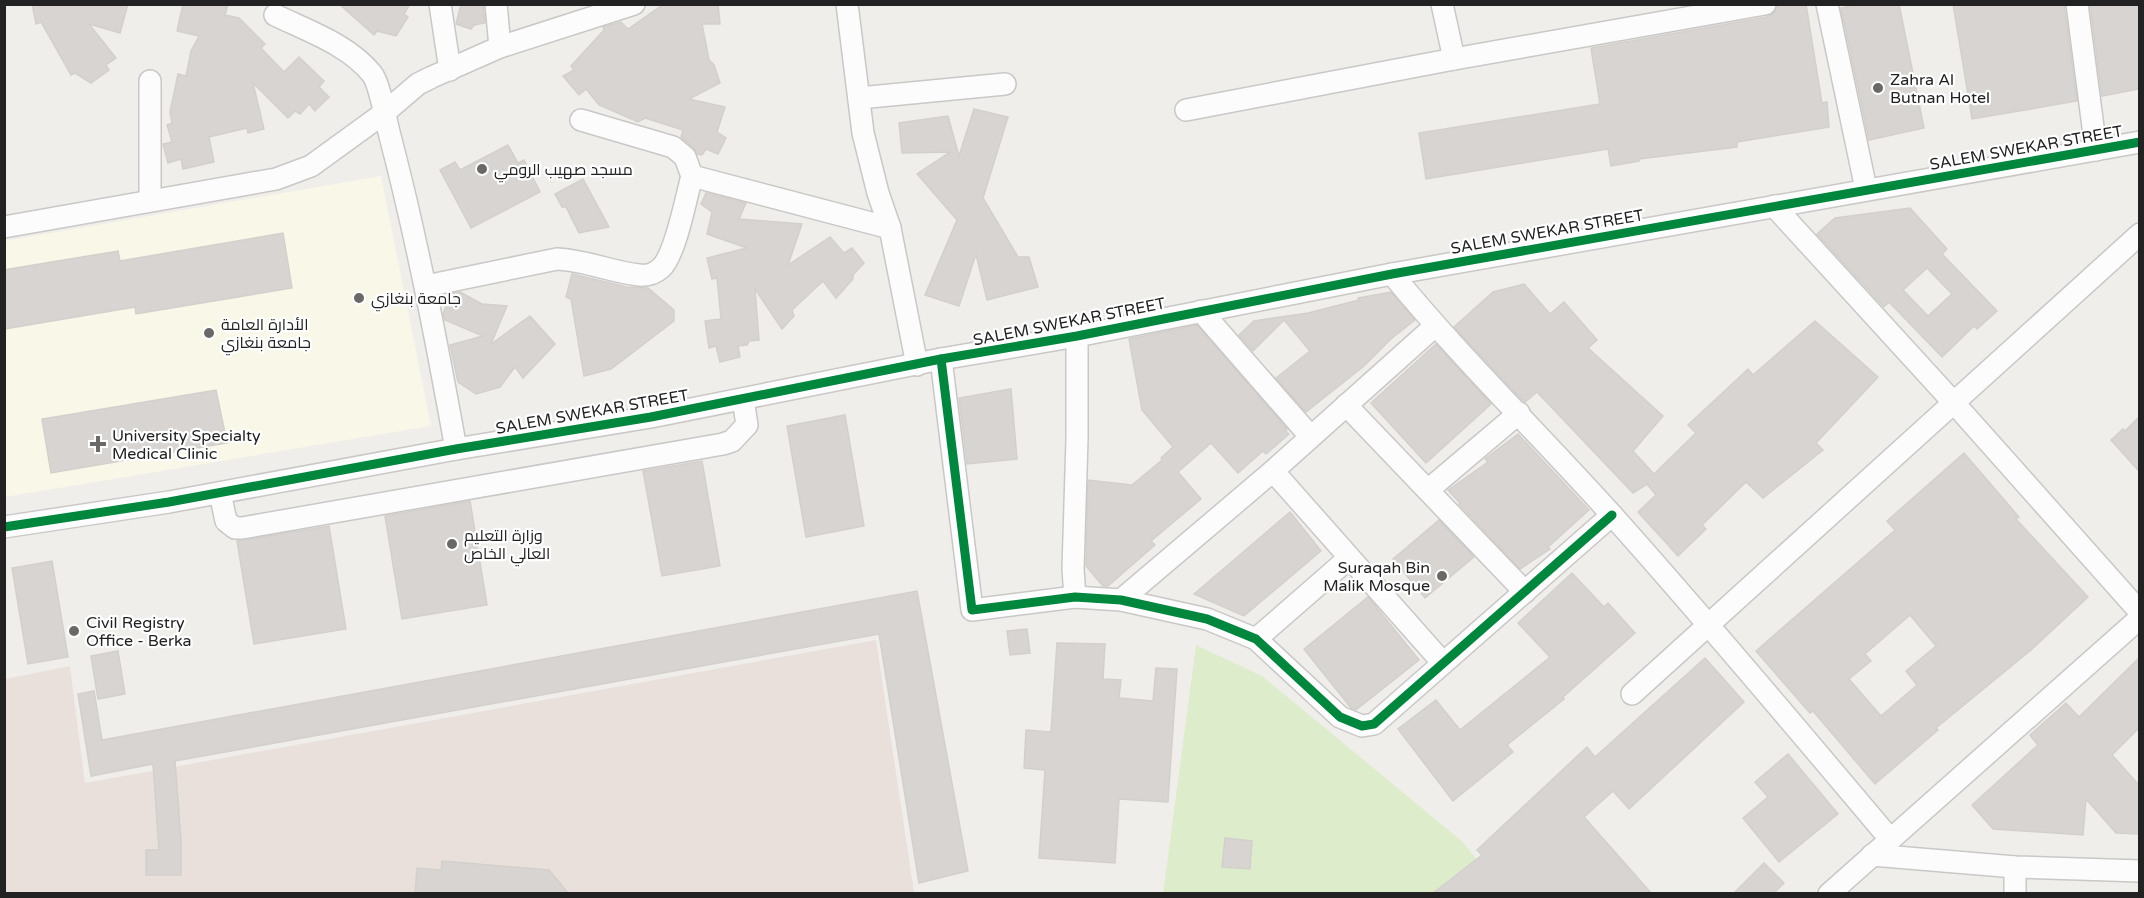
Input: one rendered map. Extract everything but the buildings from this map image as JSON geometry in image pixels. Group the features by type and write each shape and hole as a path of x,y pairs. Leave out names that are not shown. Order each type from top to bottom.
{"street":[{"path":"440,4 450,70"},
{"path":"496,4 500,47"},
{"path":"4,227 276,179 294,173 311,166 384,113 418,84 500,47 634,4"},
{"path":"847,4 863,133 878,193 890,228 917,365"},
{"path":"1442,4 1454,59"},
{"path":"1186,110 1454,59 1766,4"},
{"path":"1827,4 1866,189"},
{"path":"2077,4 2096,150"},
{"path":"275,15 329,41 358,60 374,76 426,286 456,449"},
{"path":"150,81 150,201"},
{"path":"859,98 1005,84"},
{"path":"426,286 557,259 575,260 640,275 652,274 662,267 673,245 692,176 685,157 673,147 581,120"},
{"name":"SALEM SWEKAR STREET","path":"4,527 220,493 456,449 651,417 1392,273 2139,142"},
{"path":"692,176 890,228"},
{"path":"1774,206 1954,403 2139,612"},
{"path":"1632,694 2139,234"},
{"path":"1392,273 1435,326 1519,413 1710,625 1890,839"},
{"path":"1201,311 1310,436"},
{"path":"1121,600 1273,471 1435,326"},
{"path":"1075,597 1072,569 1077,439 1077,336"},
{"path":"941,359 972,610 1075,597 1121,600 1207,619 1256,639 1340,717 1362,726 1374,724 1612,515"},
{"path":"220,493 226,521 235,528 242,528 711,446 732,441 747,425 743,399"},
{"path":"1346,405 1525,592"},
{"path":"1428,490 1519,413"},
{"path":"1273,471 1443,663"},
{"path":"1256,639 1349,558"},
{"path":"1829,894 2139,618"},
{"path":"1872,855 2015,867 2139,871"},
{"path":"2015,867 2015,894"}],"shaded area":[{"name":"الأدارة العامة جامعة بنغازي","path":"381,176 431,426 5,497 5,241"},
{"path":"876,640 914,892 919,893 5,894 5,679 70,666 85,783"}],"green space":[{"path":"1196,645 1262,676 1463,842 1503,893 1163,894"}],"cycle path":[{"path":"4,527 169,502 456,449 651,417 941,359 1077,336 1392,274 2140,142"},
{"path":"941,359 972,610 1075,597 1121,600 1207,619 1256,639 1340,717 1362,726 1374,724 1612,515"}],"place":[{"name":"Zahra Al Butnan Hotel","path":"1878,88"},
{"name":"مسجد صهيب الرومي","path":"482,169"},
{"name":"جامعة بنغازي","path":"359,298"},
{"name":"الأدارة العامة جامعة بنغازي","path":"209,333"},
{"name":"University Specialty Medical Clinic","path":"98,444"},
{"name":"وزارة التعليم العالي الخاص","path":"452,544"},
{"name":"Suraqah Bin Malik Mosque","path":"1442,576"},
{"name":"Civil Registry Office - Berka","path":"74,631"}]}
